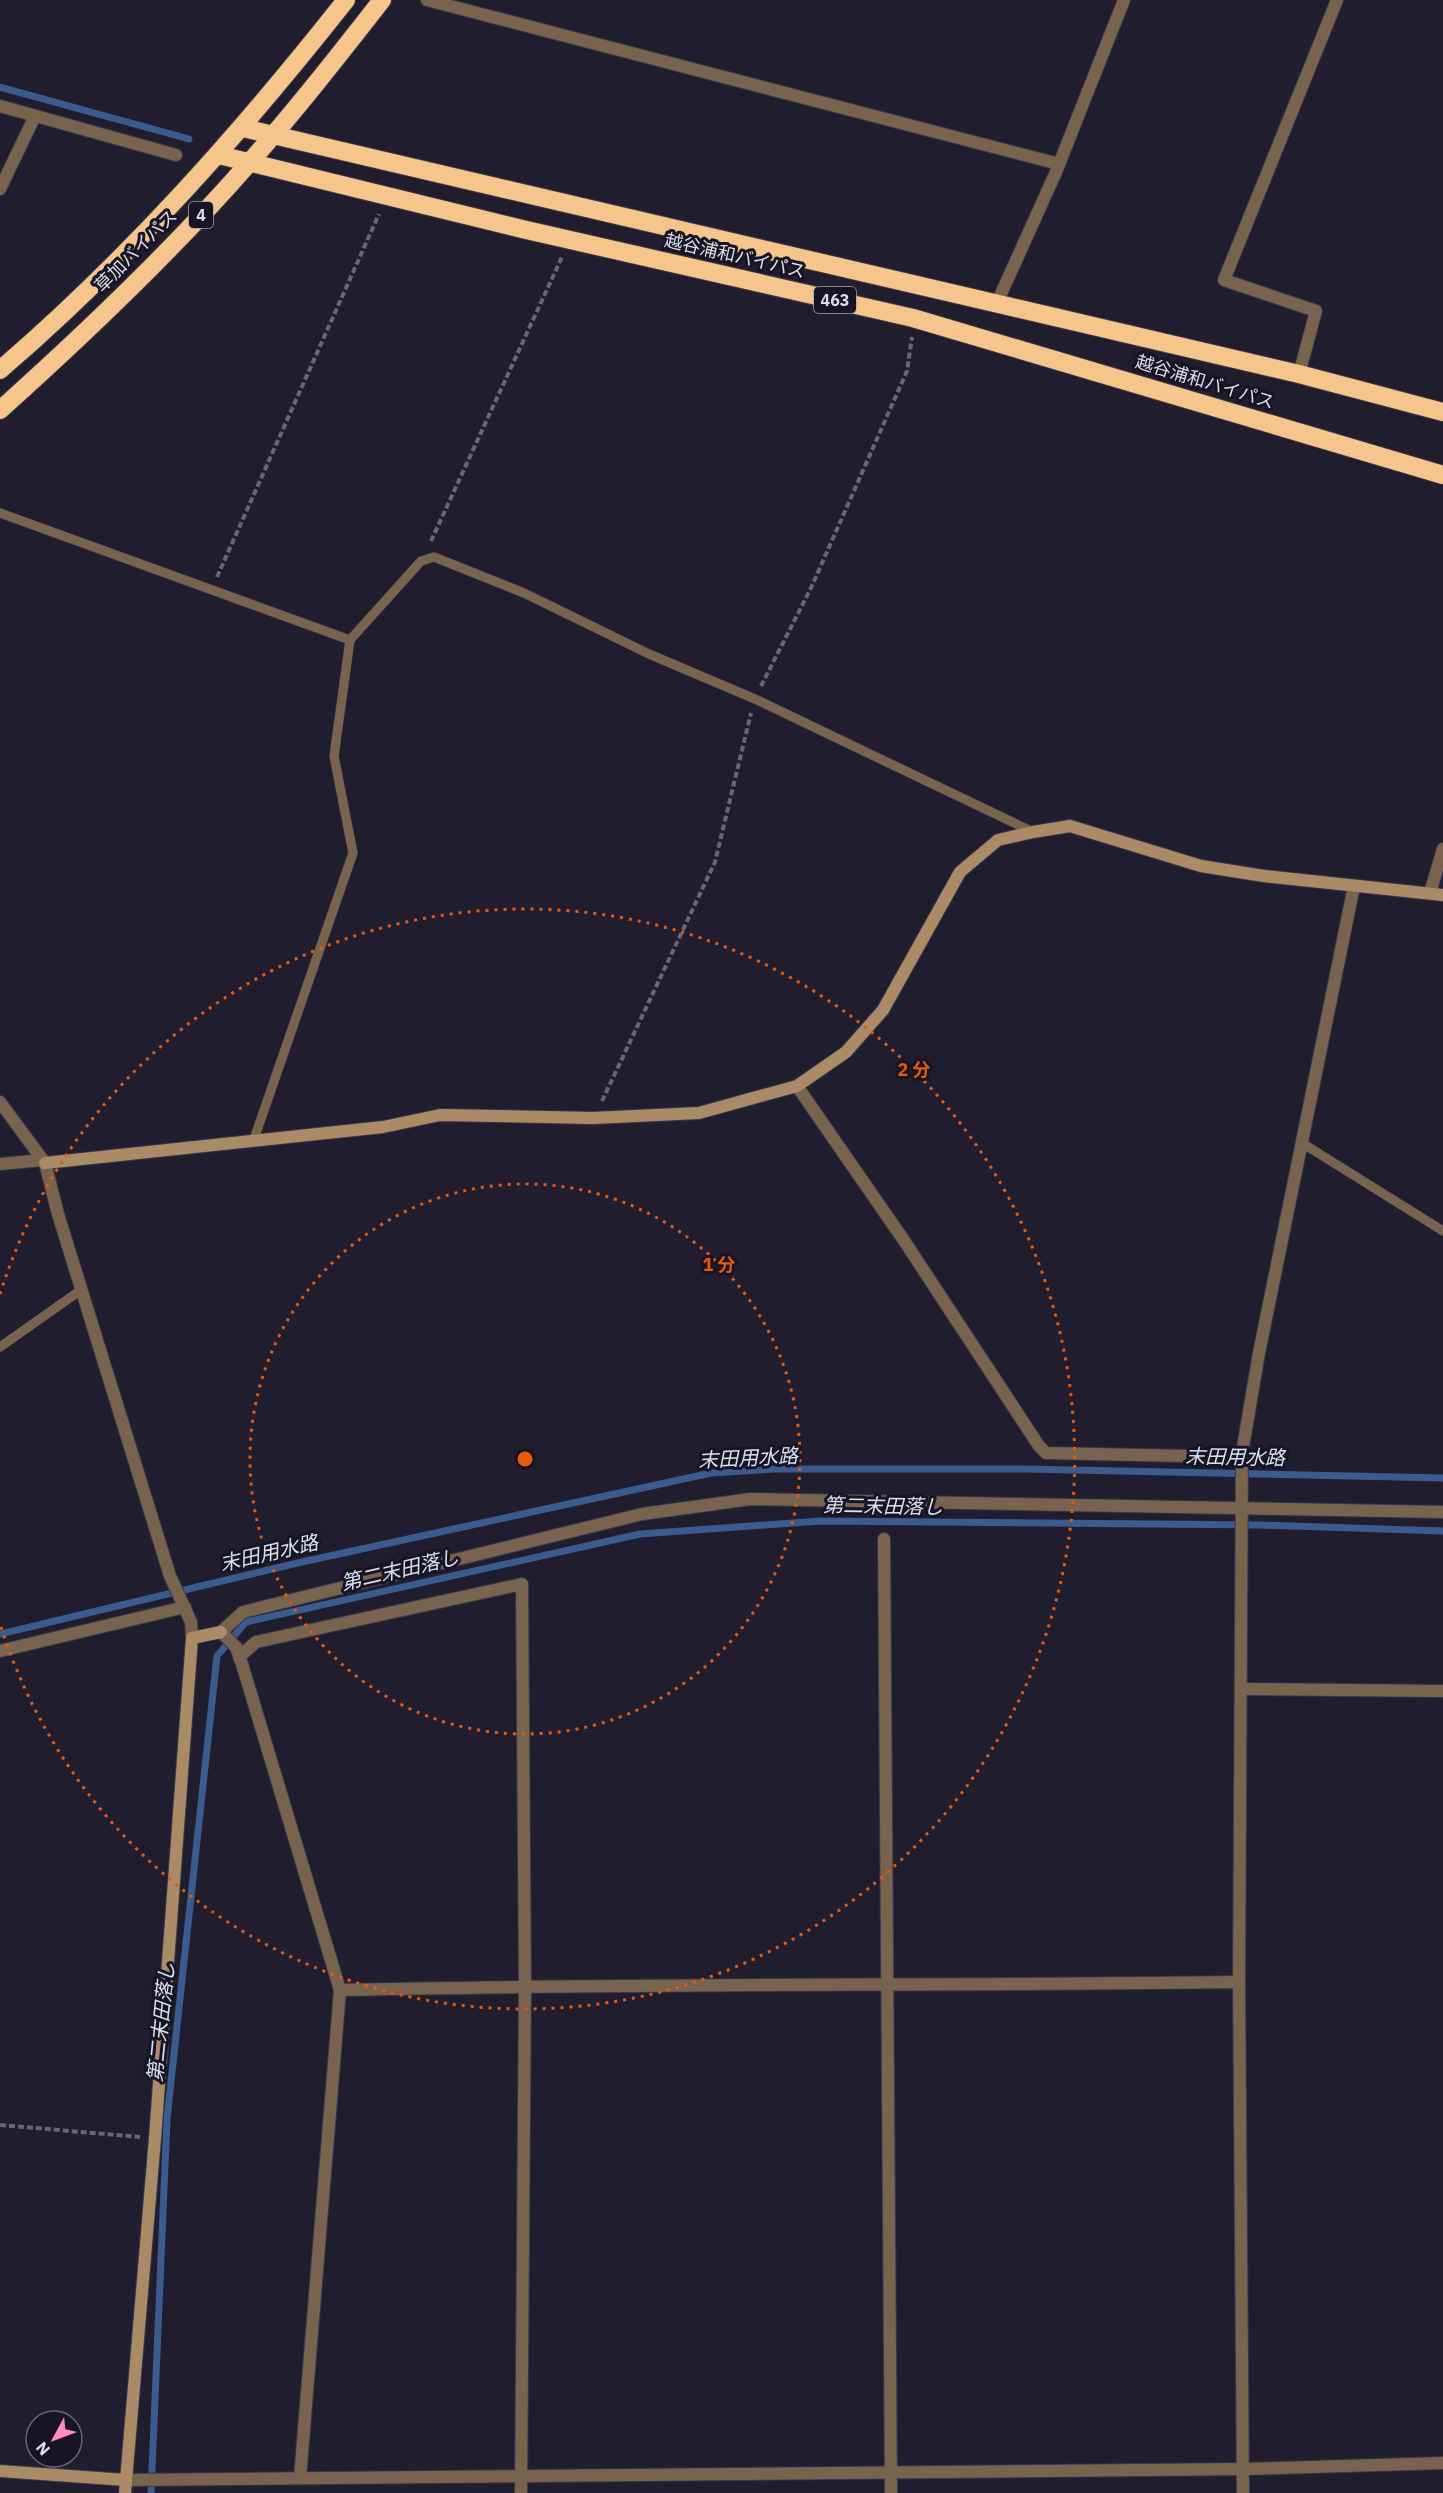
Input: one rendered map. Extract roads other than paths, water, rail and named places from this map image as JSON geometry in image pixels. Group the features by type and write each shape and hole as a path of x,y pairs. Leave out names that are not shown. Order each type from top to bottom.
{"highway":[{"name":"草加バイパス","path":"0,370 104,274 219,155 346,0"},
{"name":"草加バイパス","path":"0,410 123,295 249,164 382,0"},
{"name":"越谷浦和バイパス","path":"243,128 1299,374 1443,412"},
{"name":"越谷浦和バイパス","path":"219,155 570,240 913,318 1443,476"}],"street":[{"path":"427,0 1059,165"},
{"path":"996,305 1059,165 1124,0"},
{"path":"1299,374 1316,311 1224,280 1337,0"},
{"path":"0,106 176,155"},
{"path":"0,189 35,116"},
{"path":"0,1164 44,1162 254,1142 383,1127 440,1115 594,1118 699,1113 796,1086 846,1052 883,1010 960,872 998,840 1070,825 1201,866 1264,876 1443,895"},
{"path":"1430,893 1443,849"},
{"path":"1243,2493 1239,1982 1242,1453 1259,1353 1354,886"},
{"path":"796,1086 905,1242 1039,1446 1046,1453 1187,1456 1242,1453"},
{"path":"0,1102 44,1162 81,1290 170,1576 191,1622 192,1638 125,2493"},
{"path":"192,1638 221,1632 243,1612 642,1514 751,1499 1443,1512"},
{"path":"884,1539 891,2493"},
{"path":"239,1657 256,1642 522,1584 525,1986 521,2493"},
{"path":"0,1651 185,1607"},
{"path":"221,1632 236,1647 340,1990 300,2478"},
{"path":"1242,1689 1443,1691"},
{"path":"340,1990 525,1986 886,1986 1239,1982"},
{"path":"0,2471 126,2480 521,2474 1244,2469 1443,2463"}],"lane":[{"path":"0,513 351,640"},
{"path":"254,1142 353,853 334,756 351,640 421,561 435,557 524,594 649,654 755,699 1033,832"},
{"path":"1302,1143 1443,1231"},
{"path":"0,1347 81,1290"}],"waterway":[{"path":"0,87 189,139"},
{"name":"末田用水路","path":"0,1634 302,1562 711,1473 774,1469 1026,1469 1443,1478"},
{"name":"第二末田落し","path":"151,2493 167,2119 217,1656 246,1622 640,1534 820,1521 1260,1525 1443,1531"}]}
